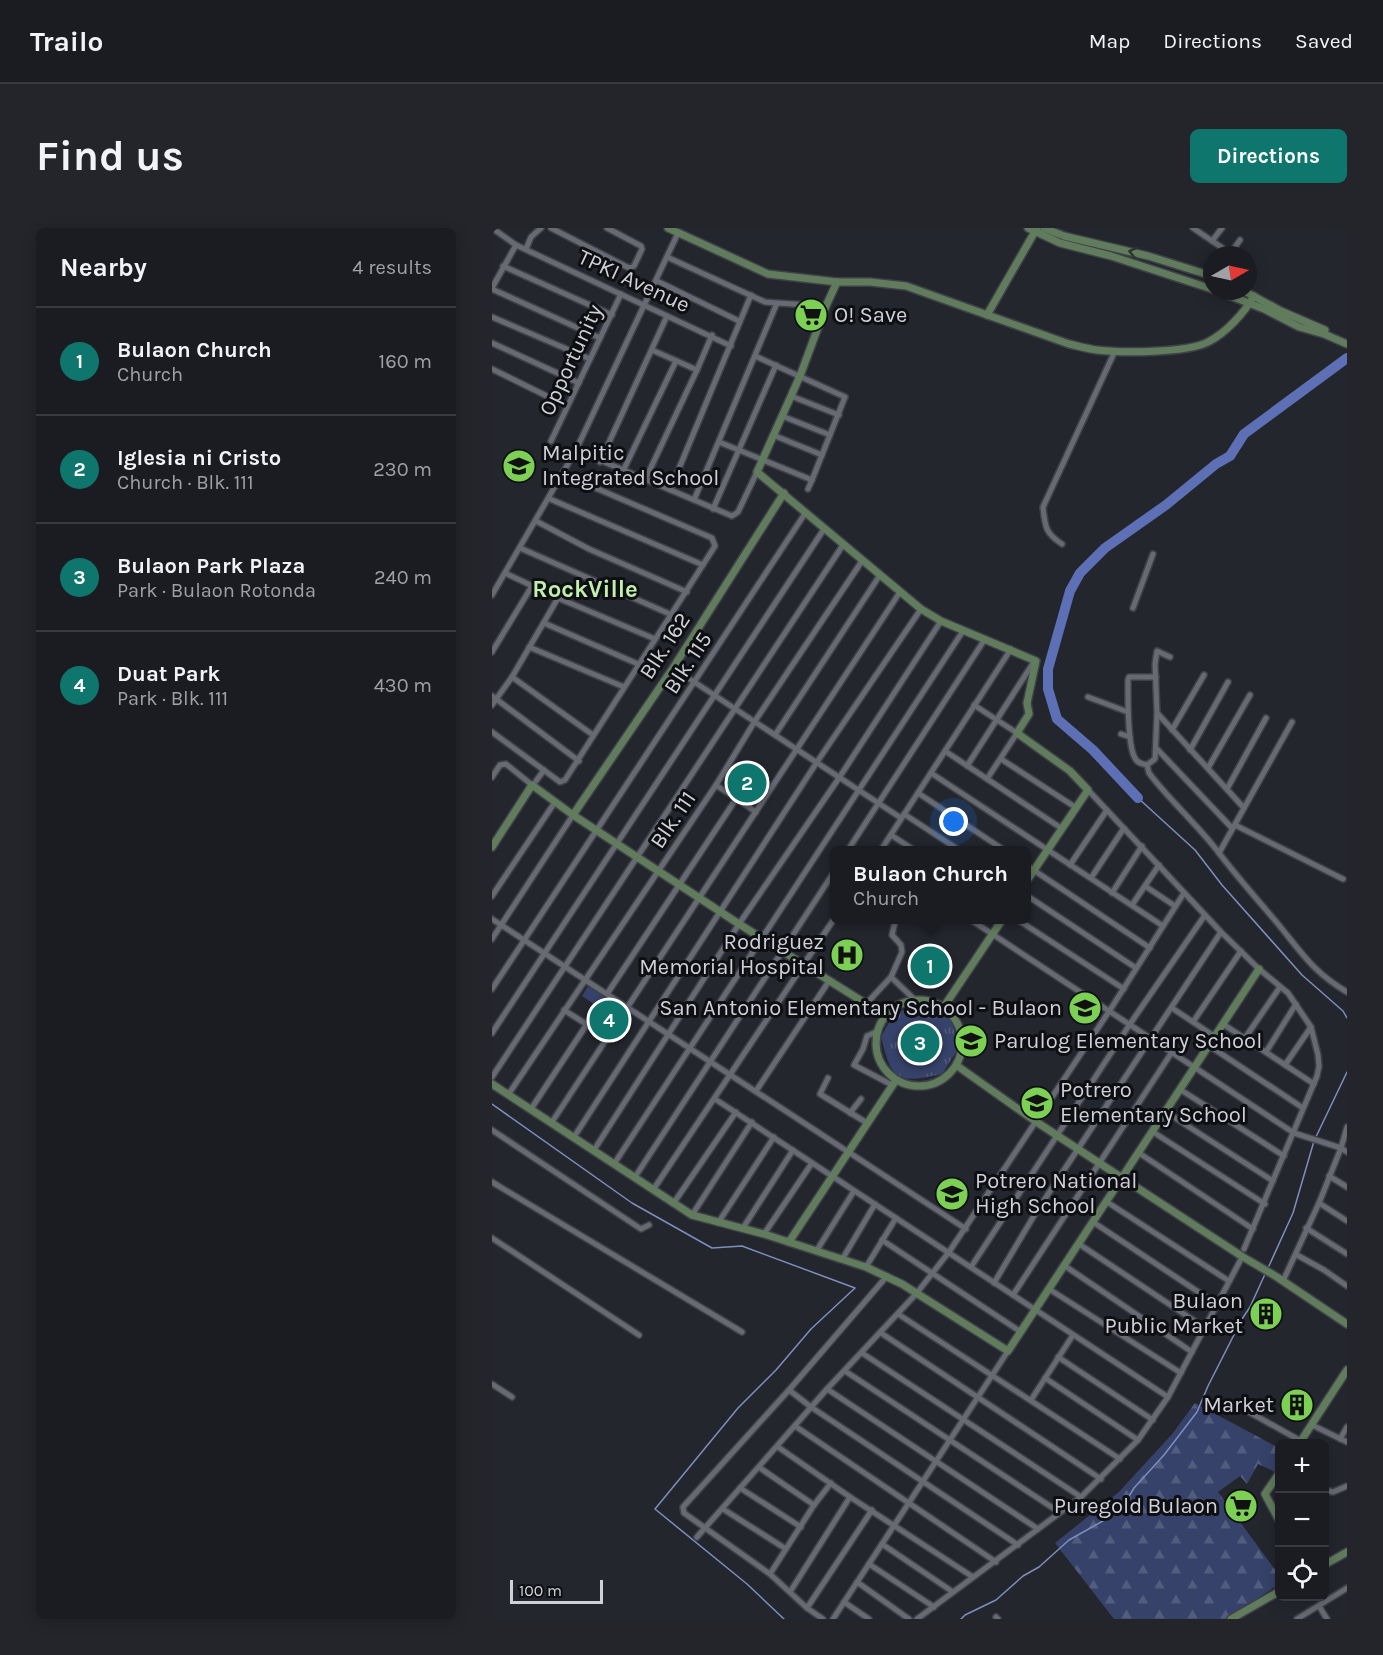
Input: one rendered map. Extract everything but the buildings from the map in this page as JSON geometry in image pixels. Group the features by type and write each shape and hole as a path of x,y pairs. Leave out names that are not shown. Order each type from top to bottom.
{"street":[{"name":"TPKI Avenue","path":"492,228 516,245 712,335 731,346"},
{"path":"526,249 531,237 542,228"},
{"path":"551,228 629,268 634,266 642,249 641,246 607,228"},
{"path":"668,228 768,274 837,282 870,282 906,286 1069,344 1096,350 1180,349 1202,345 1219,336 1252,300"},
{"path":"1044,228 1064,236 1148,256 1203,273"},
{"path":"1212,241 1222,228"},
{"path":"987,315 1033,229 1060,243 1111,256 1203,286"},
{"path":"1196,229 1219,246"},
{"path":"493,592 550,499 576,450 678,233"},
{"path":"1236,246 1240,240"},
{"path":"516,245 492,289 600,338"},
{"path":"667,257 765,302 826,306"},
{"path":"503,266 612,315"},
{"path":"657,281 739,321"},
{"path":"576,450 714,510 732,516 736,515 800,376 837,282"},
{"name":"Opportunity","path":"552,441 621,294"},
{"path":"670,490 751,295"},
{"path":"1257,298 1347,342"},
{"path":"1242,300 1299,327 1325,332"},
{"path":"694,500 777,303"},
{"path":"600,462 667,316"},
{"path":"492,317 590,359"},
{"path":"645,480 698,370 712,335"},
{"path":"492,343 579,383"},
{"path":"652,350 698,370"},
{"path":"1062,544 1050,536 1045,523 1043,507 1115,351"},
{"path":"755,356 843,395 845,400 808,489"},
{"path":"623,471 676,361"},
{"path":"714,510 776,365"},
{"path":"492,369 567,406"},
{"path":"791,396 839,415"},
{"path":"782,416 830,435"},
{"path":"772,435 822,455"},
{"path":"719,442 812,480"},
{"path":"757,472 921,609 963,631 1035,660"},
{"path":"492,732 563,782 715,546 712,538 563,474"},
{"name":"Blk. 162","path":"573,815 673,668 784,493"},
{"path":"550,499 703,565"},
{"name":"Blk. 115","path":"492,989 806,512"},
{"path":"536,521 590,549 687,591"},
{"path":"492,1033 824,529"},
{"path":"492,1077 843,545"},
{"path":"520,548 672,615"},
{"path":"1133,608 1153,554"},
{"name":"Blk. 111","path":"508,1095 716,785 862,561"},
{"path":"505,573 656,639"},
{"path":"775,735 880,575"},
{"path":"492,652 532,586"},
{"path":"552,1122 900,592"},
{"path":"492,705 494,697 512,677 558,598"},
{"path":"574,1137 817,762 921,609"},
{"path":"594,1150 670,1035 739,924 839,778 941,621"},
{"path":"544,622 638,664"},
{"path":"614,1164 963,631"},
{"path":"851,846 985,639"},
{"path":"529,647 624,687"},
{"path":"884,846 1011,649"},
{"path":"1147,765 1155,759 1156,748 1155,664 1157,651 1170,657"},
{"path":"966,766 1035,660"},
{"path":"987,779 1029,714 1027,703 1037,663 1035,660"},
{"path":"673,668 878,803 952,846"},
{"path":"1172,730 1204,675"},
{"path":"1156,676 1129,677 1128,712 1136,760 1147,765 1151,776 1219,853 1309,964 1347,992"},
{"path":"512,677 593,735"},
{"path":"1190,750 1228,682"},
{"path":"1208,768 1250,694"},
{"path":"494,697 579,760"},
{"path":"1088,697 1128,712"},
{"path":"974,705 1070,771 1221,932 1288,993 1311,1027 1320,1066 1244,1249"},
{"path":"1157,713 1244,808"},
{"path":"1227,789 1266,718"},
{"path":"1219,853 1292,722"},
{"path":"1121,734 1131,737"},
{"path":"1156,748 1233,826 1343,879"},
{"path":"945,751 1061,828"},
{"path":"1001,759 1075,807"},
{"path":"492,777 500,765 506,764 534,783 573,815 739,924 884,1015"},
{"path":"492,847 544,770"},
{"path":"931,773 1163,926"},
{"path":"716,785 756,812"},
{"path":"1031,874 1088,790"},
{"path":"918,793 998,846"},
{"path":"607,994 736,799"},
{"path":"492,896 555,802"},
{"path":"1070,865 1107,810"},
{"path":"492,939 573,815"},
{"path":"1091,878 1124,828"},
{"path":"891,835 908,846"},
{"path":"1112,892 1142,846"},
{"path":"1132,905 1160,865"},
{"path":"1031,868 1150,948"},
{"path":"635,1177 830,878"},
{"path":"1145,886 1175,906"},
{"path":"697,1537 827,1389 916,1294 949,1252 1185,893"},
{"path":"1031,898 1136,968"},
{"path":"971,1267 1130,1024 1205,915"},
{"path":"492,919 966,1229"},
{"path":"653,1190 831,924"},
{"path":"867,1004 891,977 902,952 901,945 892,935 895,924"},
{"path":"978,924 1110,1010 1193,1068 1294,1132 1347,1152"},
{"path":"944,1008 1000,924"},
{"path":"1024,924 1124,989"},
{"path":"994,1282 1035,1214 1221,932"},
{"path":"1194,1022 1241,951"},
{"path":"833,1619 1259,969"},
{"path":"891,977 915,1000"},
{"path":"756,1091 829,981"},
{"path":"1245,1038 1280,987"},
{"path":"876,1032 867,1036 854,1065 894,1082 914,1086 931,1084 943,1078 956,1065 962,1047 959,1029 952,1016 944,1008 923,999 896,1005 884,1015 876,1032 877,1053 894,1082"},
{"path":"1266,1052 1296,1004"},
{"path":"1173,1008 1214,1036"},
{"path":"564,1010 608,1038"},
{"path":"531,1109 587,1024"},
{"path":"1223,1024 1314,1084"},
{"path":"1286,1065 1311,1027"},
{"path":"1208,1045 1303,1108"},
{"path":"1013,1295 1172,1052"},
{"path":"956,1065 1035,1121 1347,1324"},
{"path":"828,1078 820,1094 867,1123"},
{"path":"789,1242 894,1082"},
{"path":"492,1084 692,1215 764,1234 866,1267 886,1276 1008,1351"},
{"path":"1180,1090 1284,1156"},
{"path":"715,1099 1168,1397"},
{"path":"850,1113 861,1099"},
{"path":"673,1204 735,1112"},
{"path":"1166,1112 1273,1181"},
{"path":"692,1215 752,1122"},
{"path":"1280,1279 1297,1255 1306,1228 1319,1203 1346,1137 1347,1127"},
{"path":"492,1130 641,1229 649,1225"},
{"path":"1153,1132 1264,1204"},
{"path":"718,1223 774,1137"},
{"path":"743,1228 793,1150"},
{"path":"1139,1153 1253,1229"},
{"path":"764,1234 812,1163"},
{"path":"1329,1176 1347,1187"},
{"path":"492,1182 742,1332"},
{"path":"817,1250 854,1191"},
{"path":"1107,1202 1229,1281"},
{"path":"1319,1203 1347,1221"},
{"path":"843,1258 875,1204"},
{"path":"866,1267 896,1218"},
{"path":"1094,1222 1218,1305"},
{"path":"1306,1228 1347,1254"},
{"path":"492,1238 639,1335"},
{"path":"882,1240 1021,1332"},
{"path":"1079,1244 1205,1328"},
{"path":"1297,1255 1347,1286"},
{"path":"917,1619 1081,1497 1138,1440 1168,1397 1240,1261"},
{"path":"1065,1266 1192,1352"},
{"path":"823,1619 807,1608 770,1574 684,1513 683,1507 789,1390 886,1276"},
{"path":"1049,1290 1181,1373"},
{"path":"898,1314 1120,1459"},
{"path":"881,1333 1101,1479"},
{"path":"1031,1400 1073,1335"},
{"path":"862,1353 965,1418 1081,1497"},
{"path":"1058,1357 1153,1420"},
{"path":"845,1371 1059,1512"},
{"path":"1302,1439 1347,1371"},
{"path":"1045,1378 1138,1440"},
{"path":"492,1384 512,1397"},
{"path":"827,1389 1038,1529"},
{"path":"789,1390 1018,1545"},
{"path":"1249,1412 1295,1439"},
{"path":"1312,1425 1347,1442"},
{"path":"795,1426 996,1562"},
{"path":"1340,1439 1347,1427"},
{"path":"778,1447 973,1577"},
{"path":"760,1468 814,1505"},
{"path":"1275,1479 1265,1494 1275,1513"},
{"path":"770,1574 814,1505 831,1483"},
{"path":"1329,1491 1333,1492 1347,1485"},
{"path":"740,1488 801,1527"},
{"path":"790,1592 850,1497"},
{"path":"723,1509 786,1549"},
{"path":"807,1608 872,1510"},
{"path":"882,1544 952,1592"},
{"path":"1329,1562 1347,1552"},
{"path":"869,1564 934,1607"},
{"path":"857,1582 909,1619"},
{"path":"1297,1619 1346,1591"},
{"path":"1231,1619 1275,1594"},
{"path":"844,1602 869,1619"},
{"path":"1319,1606 1327,1619"}],"green space":[{"path":"588,986 607,998 600,1008 582,996"},
{"path":"608,998 625,1009 608,1035 595,1027 604,1014 600,1010"},
{"path":"927,1003 952,1019 958,1049 942,1074 915,1079 899,1076 889,1063 881,1037 898,1012"},
{"path":"1195,1403 1275,1446 1275,1472 1258,1464 1247,1484 1240,1476 1218,1492 1275,1570 1275,1587 1227,1619 1114,1619 1055,1543 1119,1492 1173,1433"}],"waterway":[{"path":"1138,798 1093,750 1057,719 1048,689 1048,669 1070,591 1080,573 1105,548 1166,505 1216,464 1230,456 1244,434 1347,358"},
{"path":"1138,798 1195,850 1222,885 1302,975 1343,1011 1347,1018"},
{"path":"1268,1268 1293,1213 1314,1141 1347,1072"},
{"path":"492,1104 632,1203 712,1248 742,1246 855,1288 811,1329 776,1370 738,1408 655,1509 747,1584 784,1619"},
{"path":"961,1619 996,1600 1023,1576 1039,1567 1069,1540 1110,1517 1125,1503 1134,1488 1164,1455 1197,1412 1266,1272"}],"place":[{"name":"O! Save","path":"811,315"},
{"name":"Malpitic Integrated School","path":"519,466"},
{"name":"Iglesia ni Cristo","path":"747,783"},
{"name":"Rodriguez Memorial Hospital","path":"847,955"},
{"name":"Bulaon Church","path":"930,966"},
{"name":"San Antonio Elementary School - Bulaon","path":"1085,1008"},
{"name":"Duat Park","path":"609,1020"},
{"name":"Parulog Elementary School","path":"971,1041"},
{"name":"Bulaon Park Plaza","path":"920,1043"},
{"name":"Potrero Elementary School","path":"1037,1103"},
{"name":"Potrero National High School","path":"952,1194"},
{"name":"Bulaon Public Market","path":"1266,1314"},
{"name":"Market","path":"1297,1405"},
{"name":"Puregold Bulaon","path":"1241,1506"}],"district":[{"name":"RockVille","path":"585,589"}]}
